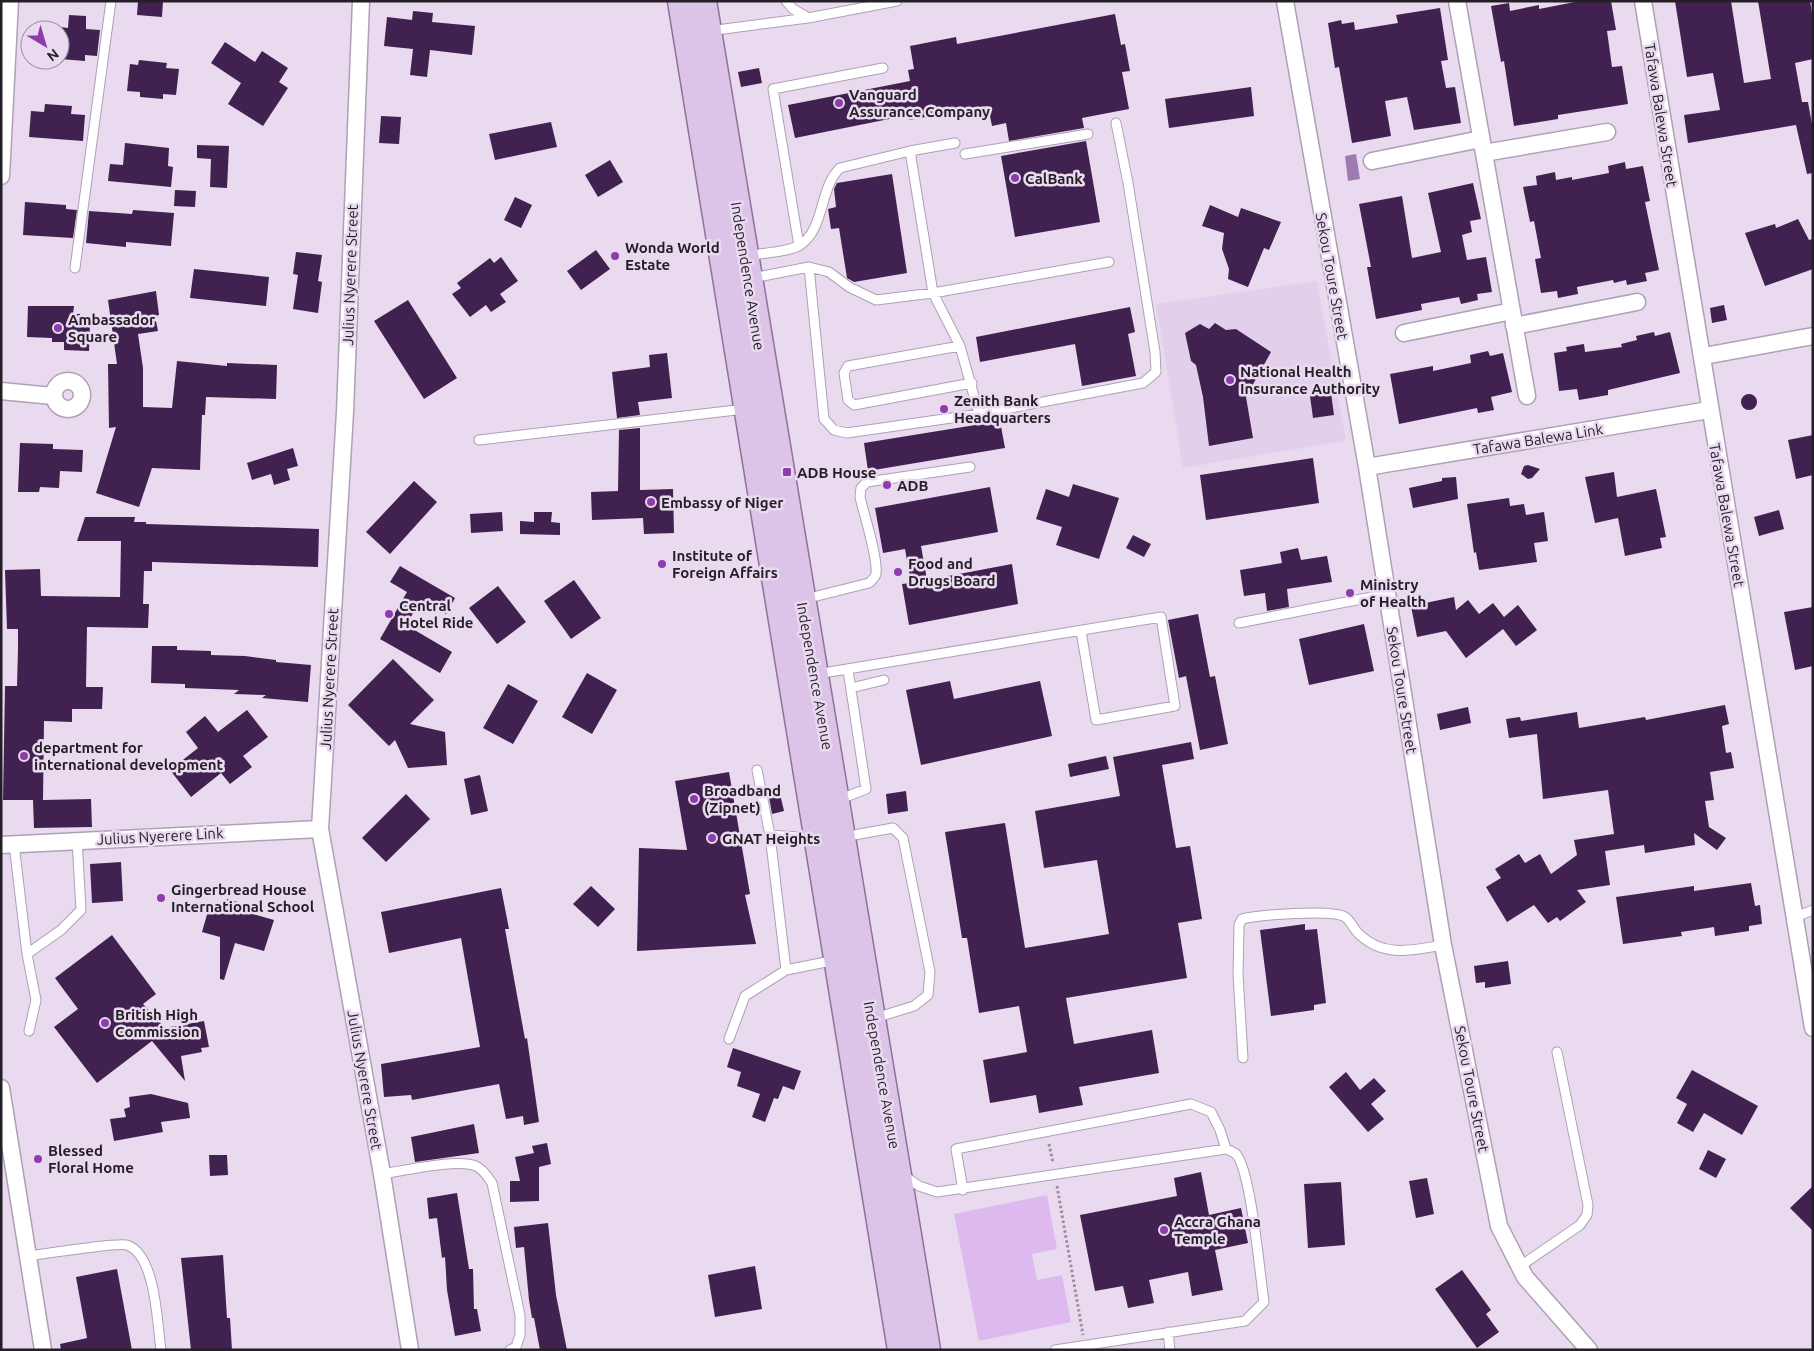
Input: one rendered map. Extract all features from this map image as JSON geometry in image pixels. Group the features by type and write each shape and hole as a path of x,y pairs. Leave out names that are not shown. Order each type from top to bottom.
{"main road":[{"name":"Independence Avenue","path":"681,1 747,409 830,838 873,1019 927,1350"},
{"name":"Independence Avenue","path":"702,1 836,801 830,838 836,960 901,1350"}],"street":[{"path":"1,176 10,1"},
{"name":"Julius Nyerere Street","path":"361,1 345,412 320,829 382,1174 410,1350"},
{"name":"Sekou Toure Street","path":"1285,1 1367,467 1443,945 1498,1226 1525,1277 1589,1350"},
{"path":"1457,1 1527,396"},
{"name":"Tafawa Balewa Street","path":"1643,1 1677,216 1704,356 1710,410 1812,1022"},
{"path":"1372,160 1607,132"},
{"path":"1404,333 1637,302"},
{"path":"1704,356 1813,336"},
{"path":"1,391 53,396"},
{"name":"Tafawa Balewa Link","path":"1367,467 1710,410"},
{"name":"Julius Nyerere Link","path":"8,844 320,829"},
{"path":"1,1088 43,1350"}],"lane":[{"path":"75,268 111,1"},
{"path":"786,1 794,10 808,18"},
{"path":"706,32 808,18 897,1"},
{"path":"798,246 773,89 883,68"},
{"path":"809,267 824,418 834,430 847,433 979,414 1143,383 1156,372 1155,352 1128,182 1116,123"},
{"path":"965,154 1088,134"},
{"path":"747,268 798,246 808,239 833,175 840,168 910,151 954,143"},
{"path":"910,151 933,293 960,346 972,383 979,414"},
{"path":"747,268 809,267 829,272 849,287 876,300 933,293 1109,262"},
{"path":"960,346 848,366 844,373 848,400 854,405 972,383"},
{"path":"479,440 747,409"},
{"path":"802,599 869,583 874,578 876,574 874,557 860,497 861,488 867,482 970,466"},
{"path":"1239,623 1387,594"},
{"path":"814,675 1161,617 1175,706 1096,720 1081,631"},
{"path":"836,801 866,789 848,670"},
{"path":"851,688 884,680"},
{"path":"757,770 770,835 786,970"},
{"path":"770,835 798,837 806,841 893,828 903,838 930,972 928,995 914,1006 873,1019"},
{"path":"27,954 61,930 81,910 78,840"},
{"path":"8,844 36,1000 29,1031"},
{"path":"1794,918 1813,910"},
{"path":"1243,1058 1238,974 1239,925 1242,919 1288,914 1330,913 1345,917 1360,935 1379,948 1399,952 1443,945"},
{"path":"729,1039 745,996 786,970 836,960"},
{"path":"1519,1267 1580,1225 1587,1215 1588,1205 1557,1052"},
{"path":"964,1190 956,1149 1190,1104 1211,1112 1220,1130 1226,1149"},
{"path":"899,1172 919,1186 937,1192 964,1190 1226,1149 1235,1154 1241,1163 1254,1223 1264,1302 1245,1321 1055,1350"},
{"path":"382,1174 461,1163 476,1166 486,1174 492,1183 520,1316 520,1335 516,1347 510,1350"},
{"path":"28,1256 126,1245 140,1254 150,1272 162,1350"},
{"path":"1168,1332 1170,1350"}],"path":[{"path":"1047,1131 1085,1345"}],"shaded area":[{"path":"1356,154 1360,179 1348,181 1345,156"},
{"path":"1317,281 1346,441 1183,468 1156,304"},
{"path":"1047,1195 1057,1249 1032,1254 1037,1280 1062,1275 1071,1322 979,1341 954,1214"}],"building":[{"path":"138,1 163,1 162,17 137,15"},
{"path":"1580,1 1611,1 1616,30 1607,31 1612,67 1622,66 1628,104 1558,115 1558,119 1514,126 1504,61 1501,62 1491,6 1509,3 1510,11 1539,5 1539,9"},
{"path":"1675,1 1731,1 1744,83 1771,79 1758,1 1810,1 1813,19 1813,59 1795,63 1802,102 1808,102 1813,130 1813,173 1807,174 1796,125 1688,143 1684,115 1720,110 1713,73 1687,77"},
{"path":"1440,8 1448,60 1441,61 1446,88 1455,87 1461,123 1414,130 1407,97 1385,101 1391,136 1352,143 1339,67 1335,68 1328,23 1341,20 1342,24 1354,22 1355,30 1398,23 1396,15"},
{"path":"413,11 433,13 432,22 475,26 472,55 430,50 427,77 410,75 413,49 384,46 387,17 412,20"},
{"path":"1115,14 1121,45 1125,44 1130,71 1122,72 1129,109 1082,118 1084,128 1009,141 1006,123 992,126 988,106 909,120 909,115 795,138 788,105 910,81 908,70 914,69 910,46 956,37 957,44"},
{"path":"69,15 86,16 86,29 100,30 97,56 85,55 85,61 70,60"},
{"path":"225,42 255,62 262,51 288,68 279,82 288,88 263,126 228,104 241,83 211,63"},
{"path":"139,60 167,63 166,68 179,69 176,95 163,94 163,99 140,97 140,92 127,91 130,64 138,65"},
{"path":"759,68 762,83 741,87 738,72"},
{"path":"1251,87 1254,116 1169,128 1165,99"},
{"path":"45,104 72,106 71,114 85,115 83,141 29,137 31,111 44,112"},
{"path":"381,116 401,117 399,144 379,143"},
{"path":"551,122 557,147 495,160 489,134"},
{"path":"1086,141 1100,222 1015,237 1001,156"},
{"path":"125,143 169,148 168,166 173,167 171,187 108,181 110,164 123,165"},
{"path":"197,145 229,146 227,188 210,187 211,159 197,158"},
{"path":"610,160 623,182 598,197 585,175"},
{"path":"1625,162 1626,169 1643,166 1650,201 1645,202 1659,270 1645,273 1647,281 1627,285 1626,280 1614,283 1613,280 1577,287 1578,294 1558,298 1557,291 1541,293 1535,259 1541,258 1534,221 1530,222 1523,187 1537,185 1536,176 1555,172 1556,180 1572,177 1572,180 1609,173 1608,166"},
{"path":"892,174 907,273 854,282 847,278 839,228 831,229 828,209 836,207 834,189 837,183"},
{"path":"1473,183 1481,219 1470,221 1472,232 1462,235 1467,260 1486,257 1492,292 1477,294 1478,300 1461,304 1459,297 1421,304 1422,310 1376,319 1367,267 1371,267 1359,204 1402,196 1412,258 1441,252 1428,193"},
{"path":"175,190 196,191 195,207 174,206"},
{"path":"515,197 532,205 521,228 504,220"},
{"path":"25,202 66,205 66,209 77,210 73,238 23,235"},
{"path":"1210,205 1238,217 1241,208 1281,222 1269,250 1264,248 1248,287 1228,279 1229,269 1222,249 1224,233 1202,226"},
{"path":"133,210 174,213 171,246 126,242 126,247 86,243 89,211 132,214"},
{"path":"1798,219 1809,240 1813,239 1813,269 1765,286 1745,233 1775,224 1776,228"},
{"path":"596,250 610,269 581,290 567,271"},
{"path":"296,252 322,255 318,281 322,282 318,313 293,309 298,275 293,274"},
{"path":"501,257 518,281 500,294 506,302 491,312 486,305 470,317 452,294 461,288 457,283 490,258 494,263"},
{"path":"194,269 269,277 266,306 190,298"},
{"path":"156,291 159,315 155,316 158,331 138,334 143,368 143,407 172,408 177,361 227,366 227,363 277,365 276,399 206,397 205,415 202,415 200,470 152,468 139,507 96,493 116,427 109,428 108,364 117,364 108,300"},
{"path":"408,300 457,378 424,399 374,321"},
{"path":"1724,305 1727,320 1712,323 1710,308"},
{"name":"Ambassador Square","path":"28,306 74,306 73,314 80,314 80,322 90,322 89,351 64,350 64,342 52,342 52,338 27,337"},
{"path":"1130,307 1135,332 1128,334 1136,376 1082,386 1075,344 980,362 976,337"},
{"path":"1215,323 1226,330 1236,329 1271,352 1246,397 1253,438 1209,446 1203,397 1196,365 1191,361 1185,333 1200,324 1209,329"},
{"path":"1654,332 1655,336 1670,332 1680,373 1608,390 1608,395 1579,400 1577,389 1559,391 1554,353 1567,351 1566,347 1584,344 1585,352 1622,347 1621,344 1637,340 1636,336"},
{"path":"1488,351 1490,356 1503,353 1512,392 1491,397 1494,410 1478,413 1477,408 1399,424 1390,374 1433,366 1433,371 1471,363 1470,355"},
{"path":"667,353 672,398 638,402 640,415 617,418 612,372 650,367 649,355"},
{"path":"1331,393 1334,415 1313,418 1310,396"},
{"path":"1749,394 1755,396 1757,402 1755,408 1749,410 1743,408 1741,402 1743,396"},
{"path":"1000,421 1005,448 868,471 864,443"},
{"path":"640,428 640,490 673,489 674,533 644,534 643,518 592,520 591,492 618,491 619,430"},
{"path":"1813,435 1813,475 1796,479 1788,440"},
{"path":"20,443 53,444 53,449 83,450 82,472 60,471 59,488 40,487 39,492 18,492"},
{"path":"293,448 298,466 287,469 290,480 274,485 271,474 252,480 247,463"},
{"path":"1313,458 1319,503 1206,520 1200,475"},
{"path":"1528,465 1540,469 1532,478 1528,479 1521,474 1524,466"},
{"path":"1614,472 1617,497 1656,489 1666,537 1660,538 1662,548 1625,556 1618,518 1595,523 1585,477"},
{"path":"1456,477 1458,499 1413,508 1409,488 1442,481 1442,478"},
{"path":"414,481 437,502 390,554 366,532"},
{"path":"1073,484 1119,498 1099,559 1056,545 1062,527 1036,519 1046,489 1069,497"},
{"path":"990,487 998,532 921,546 927,580 1012,564 1018,604 909,625 902,584 911,583 905,549 883,553 875,508"},
{"path":"1509,498 1510,506 1524,504 1526,515 1544,512 1548,541 1534,543 1537,562 1479,570 1476,552 1474,553 1467,504"},
{"path":"1779,510 1784,529 1759,536 1754,517"},
{"path":"502,512 503,531 471,533 470,514"},
{"path":"534,512 552,512 551,522 560,523 560,535 520,534 520,521 534,522"},
{"path":"85,517 135,517 134,522 146,522 146,524 319,529 318,567 152,562 152,571 144,571 143,604 149,604 148,628 87,627 86,687 103,687 102,709 72,709 72,722 44,721 43,800 91,799 92,827 34,828 33,800 3,800 5,686 17,686 18,649 18,629 7,629 5,570 40,569 41,596 120,597 121,541 77,541"},
{"path":"1133,535 1151,544 1144,557 1126,548"},
{"path":"1298,548 1301,560 1327,556 1332,582 1287,589 1289,607 1267,611 1265,593 1244,596 1240,570 1282,563 1280,552"},
{"path":"400,566 455,598 446,614 421,600 406,625 452,652 440,673 380,639 407,592 390,582"},
{"path":"574,580 601,618 571,639 544,601"},
{"path":"498,586 526,622 497,644 469,608"},
{"path":"1454,597 1456,610 1468,600 1479,614 1493,603 1504,617 1518,605 1537,630 1516,646 1503,629 1466,658 1446,631 1417,637 1411,606"},
{"path":"1813,607 1813,666 1795,670 1784,612"},
{"path":"1198,614 1210,677 1215,676 1228,744 1200,750 1186,676 1179,678 1168,620"},
{"path":"1364,624 1374,671 1309,685 1299,639"},
{"path":"152,646 177,646 177,650 211,651 211,655 245,656 276,660 276,662 311,665 308,702 262,698 266,695 234,694 239,690 185,688 185,684 151,683"},
{"path":"393,659 434,700 410,724 445,732 447,765 408,768 395,740 389,746 348,705"},
{"path":"587,673 617,690 592,734 562,717"},
{"path":"950,681 954,699 1040,681 1052,736 921,765 906,690"},
{"path":"508,684 538,701 513,744 483,728"},
{"path":"1725,705 1729,724 1722,726 1726,753 1731,752 1734,768 1710,772 1714,800 1705,801 1709,827 1726,838 1717,850 1694,833 1695,845 1645,853 1644,845 1605,851 1610,885 1577,890 1586,902 1560,921 1557,917 1548,923 1534,905 1507,922 1486,887 1501,878 1495,869 1519,854 1525,863 1540,854 1551,874 1577,855 1574,840 1614,834 1608,790 1543,799 1537,734 1509,738 1506,719 1520,717 1521,721 1577,712 1579,728 1645,717 1646,720"},
{"path":"1468,707 1471,723 1440,730 1437,714"},
{"path":"247,710 268,737 243,756 252,767 230,784 221,773 191,797 170,770 198,748 186,732 205,716 218,732"},
{"path":"1191,742 1194,759 1162,765 1176,848 1190,846 1202,919 1178,923 1187,978 1066,998 1074,1044 1152,1030 1159,1073 1079,1087 1083,1105 1039,1113 1036,1095 990,1103 983,1060 1027,1052 1019,1006 979,1013 967,938 962,938 945,832 1005,823 1025,948 1109,934 1097,860 1044,868 1035,811 1120,796 1113,757"},
{"path":"1106,756 1109,769 1070,777 1068,764"},
{"path":"729,772 750,894 745,895 756,944 637,951 639,848 687,850 675,781"},
{"path":"480,775 488,811 471,815 464,779"},
{"path":"906,791 908,811 888,814 886,794"},
{"path":"406,794 430,819 386,862 362,838"},
{"path":"780,794 784,811 772,814 769,797"},
{"path":"121,862 123,901 92,903 90,864"},
{"path":"1751,883 1755,906 1760,905 1762,924 1749,926 1749,931 1715,936 1714,927 1681,932 1682,936 1623,944 1616,897 1694,886 1694,891"},
{"path":"591,886 615,909 598,927 573,904"},
{"path":"501,888 509,929 505,929 525,1039 527,1038 539,1122 524,1125 523,1116 506,1119 499,1084 412,1100 411,1095 384,1097 381,1064 480,1047 461,938 389,953 381,912"},
{"path":"227,899 256,907 253,914 274,920 264,951 235,943 224,980 220,979 220,937 202,932 210,904 224,908"},
{"path":"1305,924 1305,930 1317,929 1326,1003 1314,1005 1314,1010 1271,1016 1260,930"},
{"path":"112,935 156,994 143,1004 165,1028 204,1021 209,1047 201,1048 202,1052 181,1056 185,1081 152,1041 97,1083 54,1027 78,1009 55,978"},
{"path":"1508,961 1511,984 1485,988 1485,982 1476,983 1474,966"},
{"path":"733,1048 801,1071 794,1090 783,1086 778,1099 774,1098 765,1122 752,1117 760,1094 737,1086 741,1072 727,1067"},
{"path":"1692,1070 1758,1106 1742,1135 1704,1113 1693,1132 1677,1123 1687,1104 1676,1098"},
{"path":"1346,1072 1360,1090 1374,1078 1386,1091 1371,1104 1384,1119 1368,1132 1329,1087"},
{"path":"151,1094 188,1103 190,1118 161,1122 163,1132 114,1141 110,1119 126,1117 124,1109 130,1107 129,1097"},
{"path":"474,1124 479,1153 415,1162 411,1137"},
{"path":"547,1143 551,1164 539,1167 539,1201 510,1202 510,1181 520,1181 515,1157 534,1153 532,1146"},
{"path":"1708,1150 1726,1159 1716,1178 1699,1169"},
{"path":"209,1155 227,1155 228,1175 210,1176"},
{"name":"Accra Ghana Temple","path":"1201,1172 1209,1215 1241,1208 1248,1243 1215,1250 1223,1290 1192,1296 1188,1272 1149,1280 1154,1303 1128,1308 1123,1286 1095,1291 1080,1215 1177,1196 1174,1178"},
{"path":"1427,1178 1434,1214 1416,1218 1409,1181"},
{"path":"1341,1182 1345,1245 1308,1248 1304,1184"},
{"path":"1813,1186 1813,1231 1790,1208"},
{"path":"457,1193 469,1269 473,1269 474,1309 477,1309 481,1331 455,1336 447,1290 445,1257 442,1258 437,1218 429,1219 427,1198"},
{"path":"548,1223 556,1295 567,1350 540,1350 529,1300 524,1247 516,1248 514,1227"},
{"path":"223,1255 227,1318 230,1318 232,1350 191,1350 181,1258"},
{"path":"755,1266 762,1309 715,1317 708,1275"},
{"path":"117,1269 132,1350 61,1350 60,1344 87,1338 76,1277"},
{"path":"1462,1270 1491,1310 1486,1314 1499,1332 1477,1348 1435,1289"}],"place":[{"name":"Vanguard Assurance Company","path":"839,103"},
{"name":"CalBank","path":"1015,178"},
{"name":"Wonda World Estate","path":"615,256"},
{"name":"Ambassador Square","path":"58,328"},
{"name":"National Health Insurance Authority","path":"1230,380"},
{"name":"Zenith Bank Headquarters","path":"944,409"},
{"name":"ADB House","path":"787,472"},
{"name":"ADB","path":"887,485"},
{"name":"Embassy of Niger","path":"651,502"},
{"name":"Institute of Foreign Affairs","path":"662,564"},
{"name":"Food and Drugs Board","path":"898,572"},
{"name":"Ministry of Health","path":"1350,593"},
{"name":"Central Hotel Ride","path":"389,614"},
{"name":"department for international development","path":"24,756"},
{"name":"Broadband (Zipnet)","path":"694,799"},
{"name":"GNAT Heights","path":"712,838"},
{"name":"Gingerbread House International School","path":"161,898"},
{"name":"British High Commission","path":"105,1023"},
{"name":"Blessed Floral Home","path":"38,1159"},
{"name":"Accra Ghana Temple","path":"1164,1230"}]}
